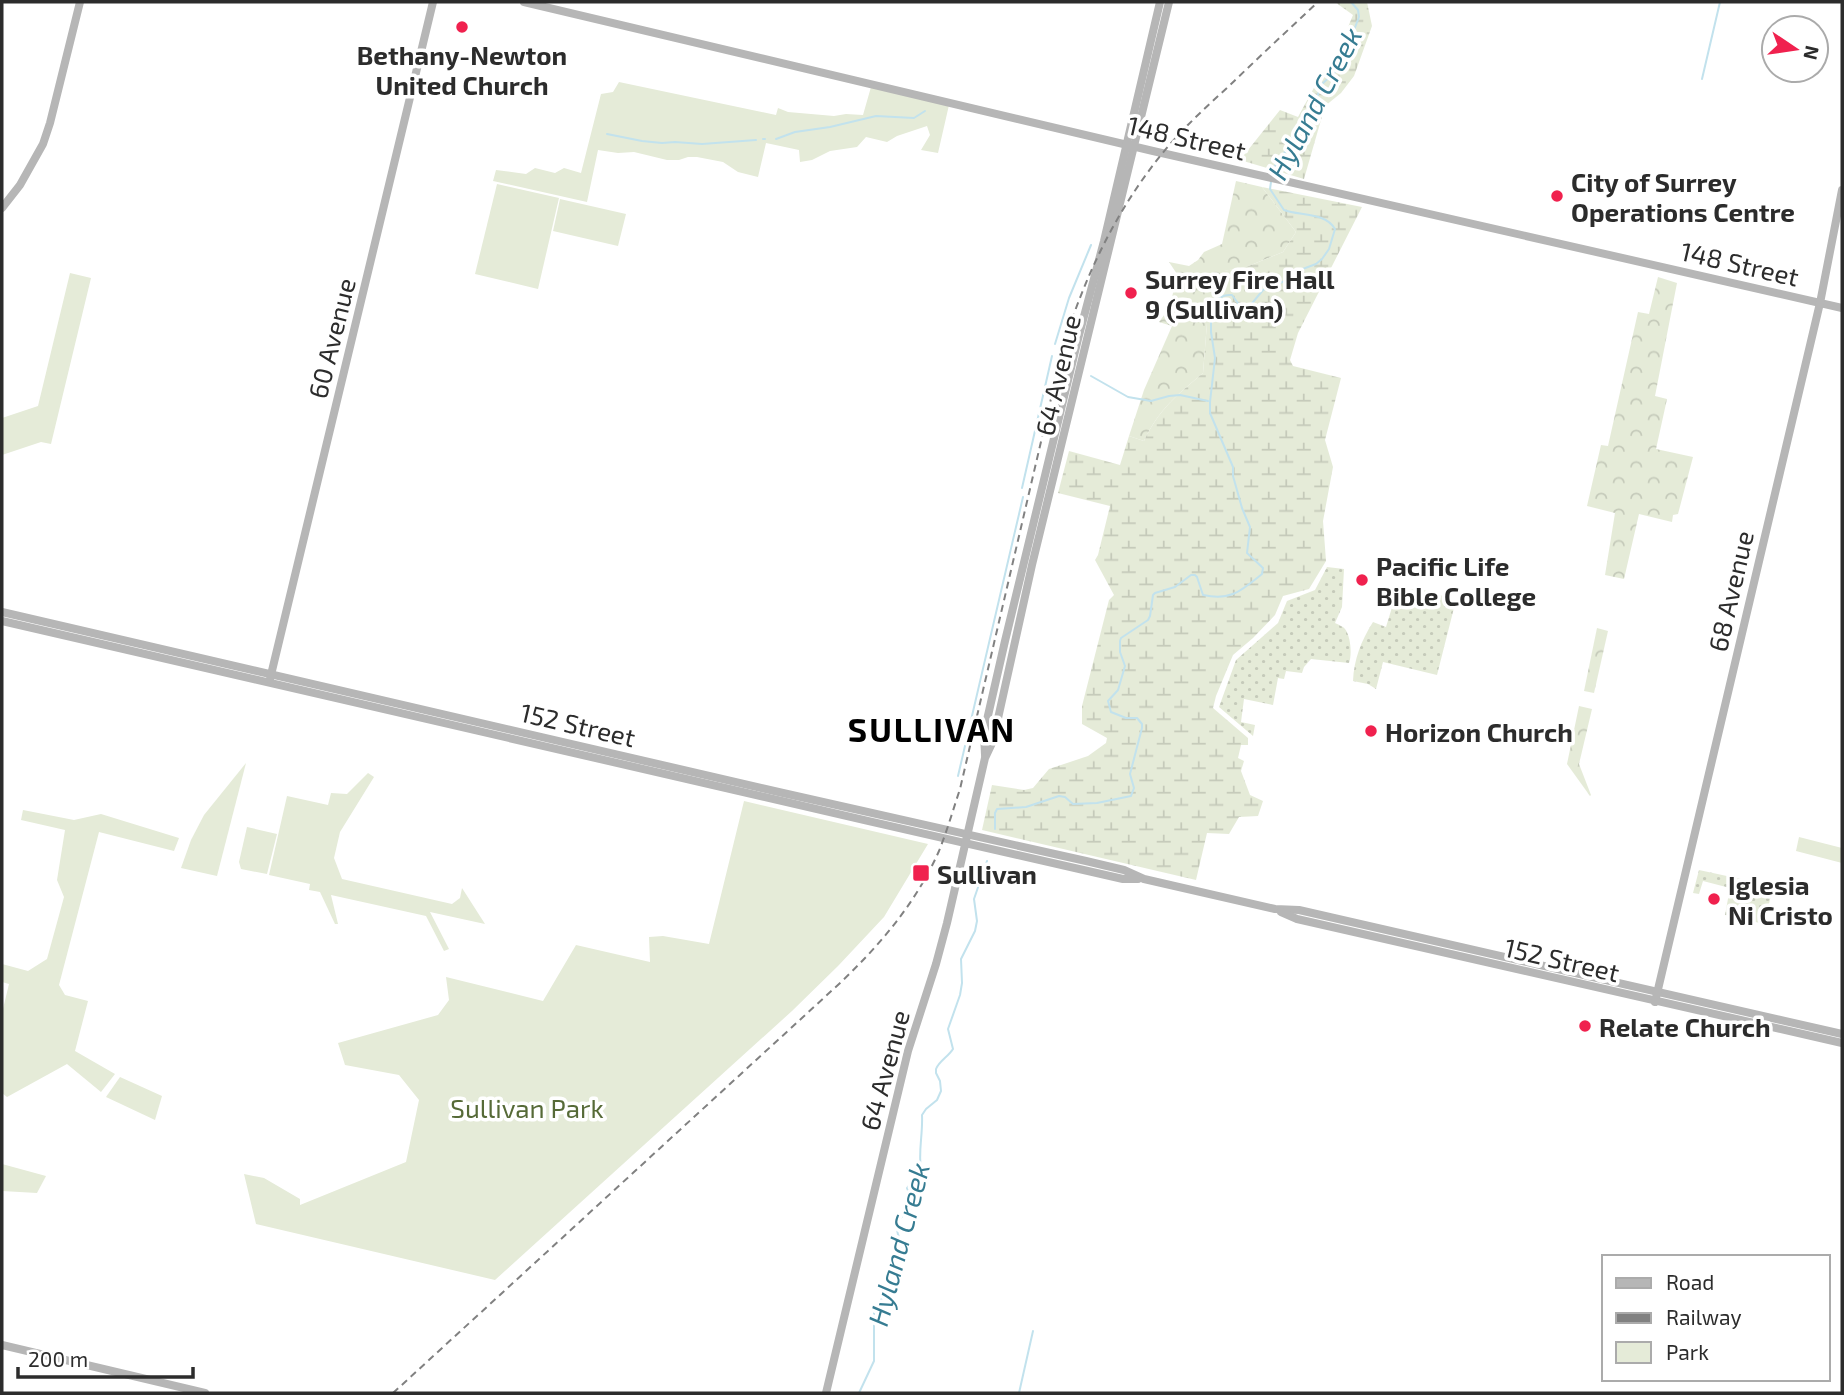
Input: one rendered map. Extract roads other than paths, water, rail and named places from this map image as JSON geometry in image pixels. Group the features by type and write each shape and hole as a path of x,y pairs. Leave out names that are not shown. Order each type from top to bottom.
{"main road":[{"path":"2,208 20,185 43,144 80,2"},
{"name":"60 Avenue","path":"270,680 433,2"},
{"name":"148 Street","path":"524,2 1131,146 1842,308"},
{"name":"64 Avenue","path":"1131,146 1160,2"},
{"name":"64 Avenue","path":"826,1393 908,1051 939,954 985,758 993,741 1065,412 1169,2"},
{"name":"68 Avenue","path":"1656,997 1820,303 1842,190"},
{"name":"152 Street","path":"2,612 270,680"},
{"name":"152 Street","path":"2,621 967,839 1123,879 1144,879 1275,909 1297,919 1656,997 1842,1034"},
{"name":"152 Street","path":"1656,997 1842,1044"},
{"path":"2,1345 205,1393"}],"waterway":[{"name":"Hyland Creek","path":"1272,173 1278,159 1290,147 1294,129 1315,104 1321,85 1340,67 1359,17 1358,10 1351,2"},
{"path":"1702,79 1720,2"},
{"path":"776,139 795,132 876,116 914,118 925,111"},
{"path":"607,134 662,143 702,144 756,140"},
{"name":"Hyland Creek","path":"995,829 997,809 1026,807 1059,796 1065,797 1073,804 1097,803 1131,796 1134,788 1130,774 1142,724 1137,718 1126,718 1111,712 1108,701 1118,690 1125,666 1120,652 1121,638 1148,620 1155,593 1175,587 1191,575 1197,577 1203,595 1221,597 1241,590 1262,574 1263,568 1247,553 1250,527 1242,508 1233,467 1210,413 1215,358 1211,308 1225,295 1232,295 1240,306 1249,307 1263,290 1287,280 1322,259 1329,249 1335,229 1319,217 1284,210 1270,189 1271,182"},
{"path":"1055,344 1069,298 1091,245"},
{"path":"1022,488 1052,356"},
{"path":"1091,376 1128,397 1151,401 1180,395 1208,401"},
{"path":"958,776 1023,497"},
{"name":"Hyland Creek","path":"859,1393 874,1361 874,1312 891,1283 892,1263 901,1252 897,1224 913,1206 907,1188 921,1170 922,1115 937,1100 941,1091 936,1069 953,1049 948,1029 960,995 961,959 975,931 977,921 974,899 987,861"},
{"path":"1019,1393 1033,1331"}],"railway":[{"path":"393,1393 839,984 869,954 908,906 939,851 960,789 1064,343 1092,268 1130,198 1169,146 1202,111 1318,2"}],"place":[{"name":"Bethany-Newton United Church","path":"462,27"},
{"name":"City of Surrey Operations Centre","path":"1557,196"},
{"name":"Surrey Fire Hall 9 (Sullivan)","path":"1131,293"},
{"name":"Pacific Life Bible College","path":"1362,580"},
{"name":"Horizon Church","path":"1371,731"},
{"name":"Sullivan","path":"921,873"},
{"name":"Iglesia Ni Cristo","path":"1714,899"},
{"name":"Relate Church","path":"1585,1026"}],"district":[{"name":"SULLIVAN","path":"932,729"}],"park label":[{"name":"Sullivan Park","path":"527,1107"}]}
